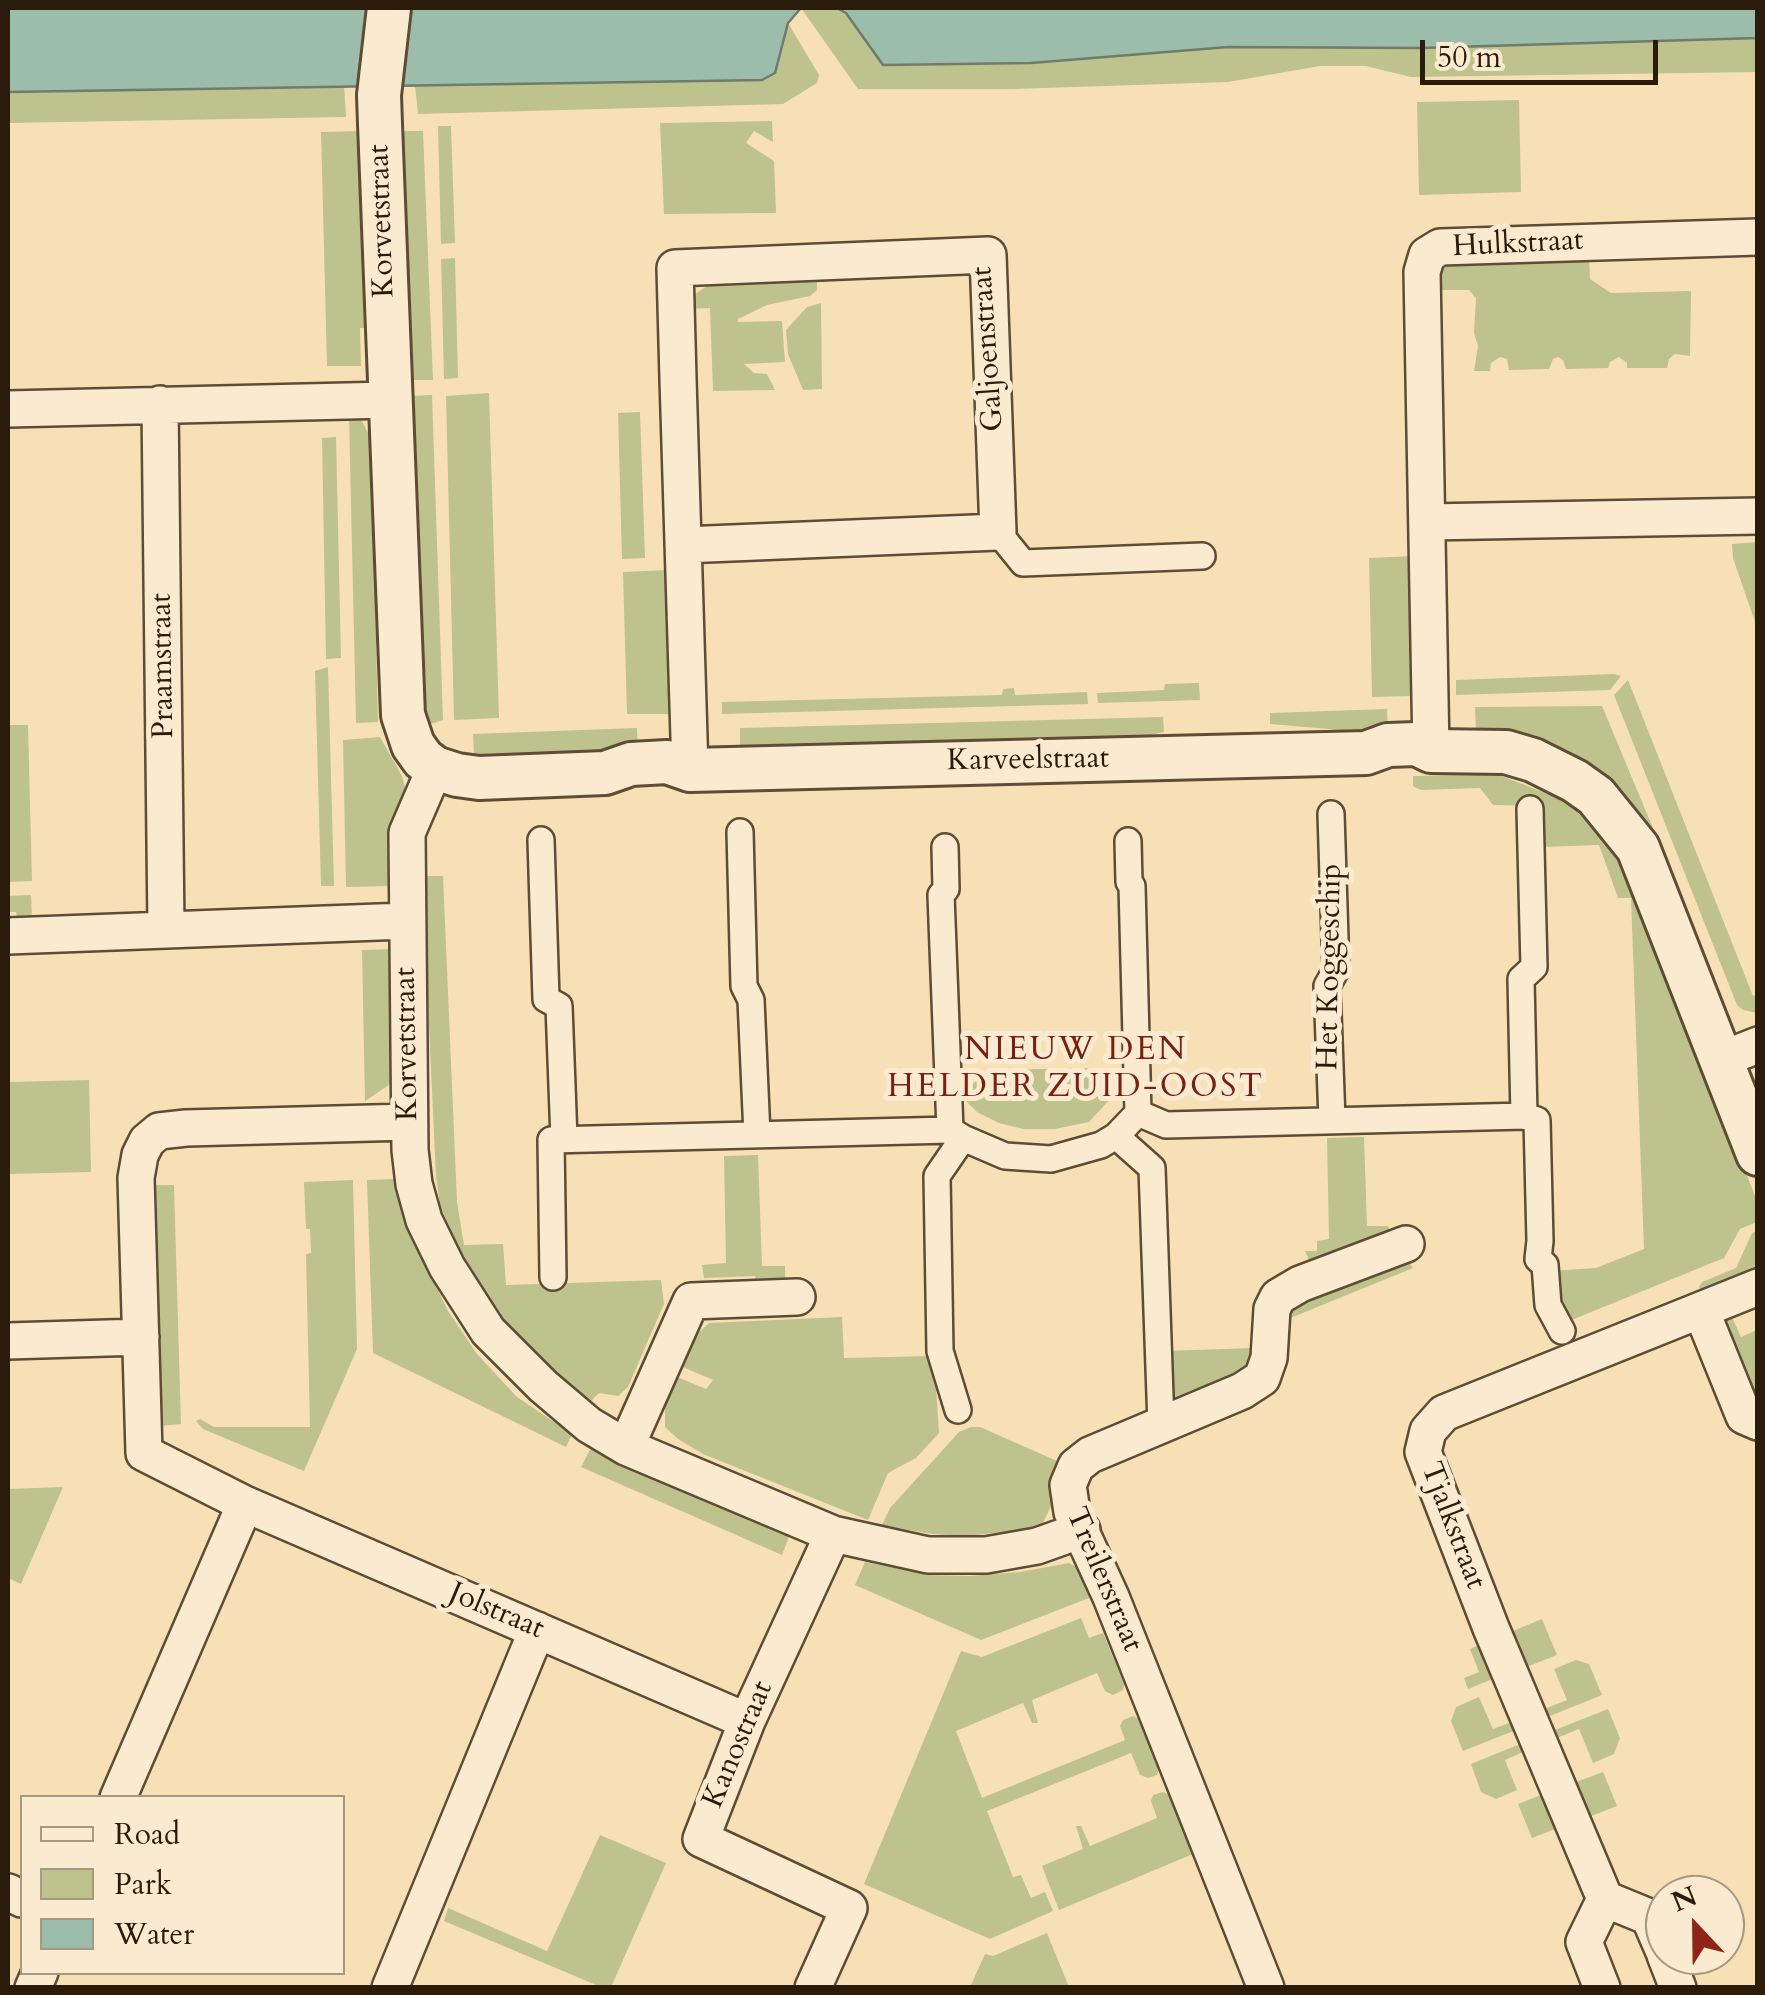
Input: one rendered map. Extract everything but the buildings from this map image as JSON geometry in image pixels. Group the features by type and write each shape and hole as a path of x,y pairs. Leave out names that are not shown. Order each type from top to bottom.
{"street":[{"name":"Korvetstraat","path":"367,8 379,95 403,715 413,745 434,768 407,833 409,1122 414,1184 424,1220 488,1330 543,1386 589,1425 626,1447 833,1534 928,1555 986,1556 1037,1546 1082,1530"},
{"name":"Korvetstraat","path":"379,95 388,8"},
{"name":"Hulkstraat","path":"1431,752 1422,272 1426,255 1440,247 1458,246 1758,237"},
{"name":"Galjoenstraat","path":"690,770 675,268 988,254 998,532"},
{"path":"8,409 389,400"},
{"name":"Praamstraat","path":"160,404 166,929"},
{"path":"1427,522 1758,516"},
{"path":"683,545 998,532 1023,563 1202,556"},
{"name":"Karveelstraat","path":"434,768 479,778 605,773 631,764 667,762 690,770 1366,753 1388,744 1416,744 1431,752 1506,752 1576,780 1611,813 1638,848 1739,1053 1758,1154"},
{"path":"1524,1116 1520,979 1534,967 1530,809"},
{"name":"Het Koggeschip","path":"1332,814 1336,970 1327,986 1332,1120"},
{"path":"740,832 744,986 751,1000 757,1135"},
{"path":"553,1277 551,1140 956,1134 1006,1156 1051,1159 1101,1145 1116,1136 1138,1113 1128,841"},
{"path":"945,847 946,889 941,895 956,1134 937,1176 940,1350 958,1410"},
{"path":"541,852 546,999 560,1006 564,1139"},
{"path":"8,936 406,921"},
{"path":"1138,1113 1166,1125 1524,1116 1537,1120 1538,1259 1545,1265 1548,1305 1562,1332"},
{"name":"Jolstraat","path":"409,1122 186,1128 159,1132 147,1142 140,1154 136,1178 144,1453 245,1504 748,1721"},
{"path":"1116,1136 1152,1168 1161,1425"},
{"name":"Treilerstraat","path":"1266,1988 1068,1498 1068,1485 1076,1466 1090,1455 1262,1378 1269,1358 1272,1309 1278,1297 1300,1284 1406,1244"},
{"name":"Tjalkstraat","path":"1605,1899 1423,1452 1428,1432 1444,1414 1758,1287"},
{"path":"626,1447 691,1302 797,1296"},
{"path":"1701,1310 1744,1416 1758,1422"},
{"path":"8,1341 142,1337"},
{"path":"119,1795 245,1504"},
{"name":"Kanostraat","path":"813,1988 849,1908 701,1838 748,1721 833,1534"},
{"path":"390,1988 537,1630"},
{"path":"1602,1988 1584,1942 1605,1899 1645,1915"}],"green space":[{"path":"801,8 837,8 846,13 883,65 1031,63 1228,47 1419,48 1757,38 1757,72 1411,77 1366,66 1320,66 1228,82 858,89"},
{"path":"788,23 819,75 817,83 783,104 418,114 415,85 762,80 780,56"},
{"path":"344,84 346,117 8,123 8,92"},
{"path":"1519,100 1521,192 1419,195 1417,102"},
{"path":"772,121 773,142 754,131 746,143 774,161 776,213 664,214 660,123"},
{"path":"438,126 451,126 455,243 441,244"},
{"path":"361,131 366,328 360,328 361,366 327,366 321,132"},
{"path":"401,131 423,131 433,380 408,380"},
{"path":"1589,255 1590,279 1611,293 1691,291 1690,356 1675,354 1667,368 1627,368 1619,357 1608,368 1566,369 1558,357 1549,369 1509,370 1507,359 1500,357 1491,363 1490,371 1474,371 1478,346 1474,333 1476,298 1469,290 1432,290 1442,269 1454,261"},
{"path":"455,258 458,378 444,379 441,259"},
{"path":"817,275 817,290 810,296 767,305 738,319 782,321 785,362 744,364 754,373 767,374 775,390 713,391 710,308 687,309 692,296 713,282"},
{"path":"821,303 822,389 803,390 788,354 786,330 807,307"},
{"path":"489,393 499,718 454,720 446,396"},
{"path":"432,395 443,720 431,724 418,699 408,396"},
{"path":"640,412 645,558 622,559 618,413"},
{"path":"349,415 362,421 371,439 378,722 356,723"},
{"path":"336,437 341,658 326,659 322,438"},
{"path":"1757,542 1755,622 1733,558 1732,544"},
{"path":"1414,556 1411,696 1372,697 1369,558"},
{"path":"668,570 671,714 627,714 623,572"},
{"path":"328,667 334,886 321,886 315,671"},
{"path":"1621,676 1610,690 1456,695 1456,680"},
{"path":"1628,680 1753,996 1757,995 1757,1013 1737,1005 1614,695"},
{"path":"1199,683 1200,700 1098,703 1097,693 1164,690 1165,684"},
{"path":"1014,688 1015,695 1087,692 1088,704 722,714 722,702 1002,695 1003,689"},
{"path":"1602,706 1660,845 1614,785 1499,732 1476,730 1475,707"},
{"path":"1387,709 1388,734 1270,724 1270,713"},
{"path":"1163,717 1164,732 1123,741 740,748 740,728"},
{"path":"8,725 28,725 32,881 8,882"},
{"path":"637,728 638,752 474,756 473,734"},
{"path":"380,737 405,788 394,886 346,887 343,740"},
{"path":"1497,774 1563,800 1594,824 1617,856 1638,897 1757,1201 1757,1222 1740,1229 1724,1258 1569,1321 1563,1316 1550,1271 1596,1268 1644,1249 1631,898 1618,898 1599,845 1542,847 1539,806 1493,805 1480,788 1421,790 1413,786 1413,776"},
{"path":"422,876 443,876 457,1202 464,1245 503,1244 506,1285 661,1280 664,1304 628,1387 618,1396 599,1393 591,1401 567,1385 507,1327 484,1296 440,1205"},
{"path":"31,895 32,918 17,918 16,912 8,912 8,896"},
{"path":"393,949 392,1083 365,1101 362,950"},
{"path":"1097,1068 1111,1087 1111,1098 1089,1122 1055,1129 1023,1129 977,1112 964,1099 965,1090 990,1070"},
{"path":"89,1080 91,1172 8,1174 8,1082"},
{"path":"1364,1137 1367,1226 1388,1226 1390,1232 1310,1262 1305,1251 1317,1251 1317,1241 1329,1239 1327,1138"},
{"path":"758,1155 762,1266 785,1266 785,1280 756,1288 755,1276 704,1278 702,1265 726,1263 724,1156"},
{"path":"394,1179 416,1245 448,1311 477,1354 517,1397 572,1434 566,1447 373,1353 367,1180"},
{"path":"353,1180 357,1349 304,1471 203,1429 196,1421 200,1419 214,1427 310,1427 306,1254 311,1253 304,1182"},
{"path":"152,1185 174,1185 181,1424 159,1426"},
{"path":"1757,1231 1757,1275 1703,1297 1699,1287 1702,1282 1736,1268 1752,1233"},
{"path":"1405,1257 1413,1268 1288,1319 1285,1308"},
{"path":"1728,1315 1741,1337 1757,1330 1757,1405 1719,1326"},
{"path":"842,1317 844,1358 934,1356 939,1433 916,1458 888,1473 868,1520 703,1454 665,1427 665,1407 677,1377 706,1389 713,1380 683,1367 695,1336 709,1323"},
{"path":"1253,1348 1250,1365 1242,1375 1163,1409 1163,1351"},
{"path":"980,1427 1057,1461 1048,1486 1052,1504 1043,1523 1025,1530 965,1536 882,1525 890,1508 959,1432"},
{"path":"593,1444 790,1534 782,1555 581,1467"},
{"path":"63,1487 21,1584 8,1578 8,1489"},
{"path":"865,1562 929,1575 969,1576 1069,1563 1080,1569 1094,1596 981,1640 855,1585"},
{"path":"1081,1618 1089,1638 1103,1633 1123,1690 1113,1695 1105,1691 1097,1673 1032,1700 1038,1723 1032,1723 1023,1703 956,1731 982,1798 1125,1740 1120,1726 1123,1720 1133,1716 1139,1719 1159,1768 1157,1775 1140,1775 1131,1753 987,1811 1013,1877 1021,1875 1031,1898 1045,1892 1053,1911 990,1939 864,1884 961,1651 982,1657"},
{"path":"1542,1619 1557,1655 1524,1668 1511,1636 1513,1631"},
{"path":"1481,1644 1500,1676 1468,1689 1464,1678 1479,1672 1470,1649"},
{"path":"1576,1660 1589,1664 1602,1695 1545,1718 1547,1708 1567,1700 1554,1669"},
{"path":"1479,1697 1493,1729 1514,1721 1521,1728 1463,1751 1451,1721 1456,1707"},
{"path":"1608,1709 1620,1738 1614,1754 1593,1763 1579,1729 1552,1737 1550,1732"},
{"path":"1525,1742 1525,1751 1505,1760 1517,1790 1496,1799 1481,1792 1471,1764"},
{"path":"1603,1772 1617,1806 1589,1817 1583,1814 1571,1784"},
{"path":"1546,1793 1560,1827 1532,1838 1518,1804"},
{"path":"1168,1794 1193,1854 1059,1910 1042,1866 1083,1849 1076,1826 1081,1826 1090,1846 1157,1818 1151,1801 1153,1795"},
{"path":"600,1835 666,1863 611,1987 601,1987 444,1921 448,1908 547,1951"},
{"path":"1047,1933 1069,1987 970,1987 985,1954 993,1956"}],"water":[{"path":"8,8 801,8 788,23 775,73 762,80 8,92"},
{"path":"837,8 1757,8 1758,38 1419,48 1228,47 1031,63 883,65 846,13"}],"district":[{"name":"NIEUW DEN HELDER ZUID-OOST","path":"1076,1070"}]}
